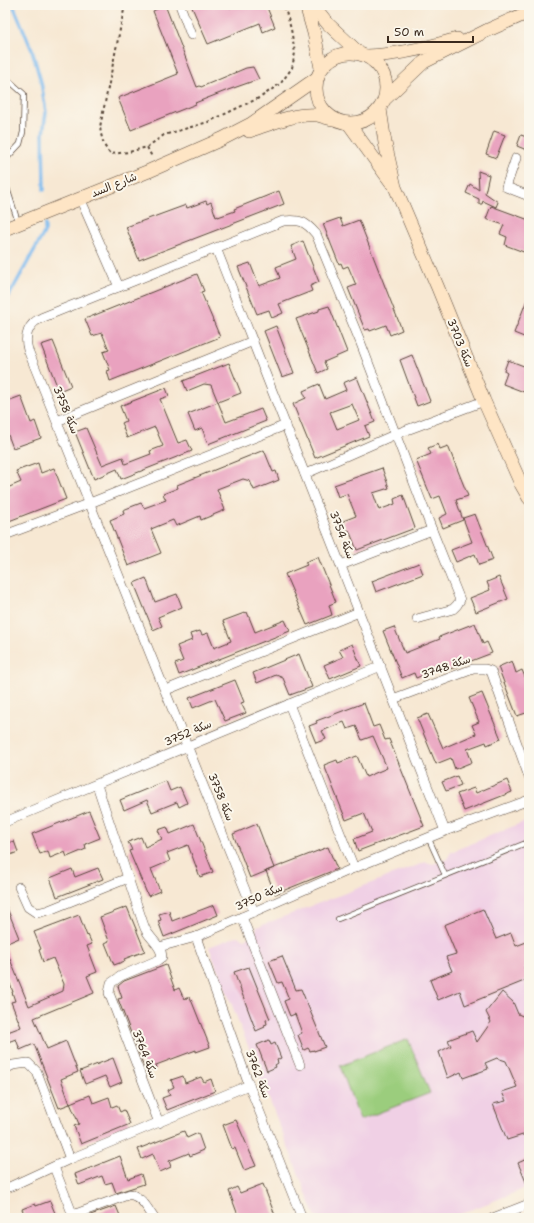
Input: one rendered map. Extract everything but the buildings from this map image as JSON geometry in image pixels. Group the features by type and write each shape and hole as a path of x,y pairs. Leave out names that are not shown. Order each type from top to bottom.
{"street":[{"path":"180,5 191,35"},
{"path":"306,5 314,33 319,73 316,88 319,103 328,116 343,122 361,122 372,117 424,62 486,31 529,12"},
{"path":"313,5 328,24 363,55 379,65 385,75 387,87 383,104"},
{"path":"319,73 329,60 338,55 348,53 388,56 419,50 486,31"},
{"name":"شارع السد","path":"5,229 222,139 251,124 319,73"},
{"name":"سكة 3703","path":"383,104 385,143 395,187 484,400 525,482 529,498"},
{"name":"شارع السد","path":"222,139 281,120 304,115 318,115 343,122"},
{"name":"سكة 3703","path":"343,122 395,187"},
{"path":"516,158 506,187 529,196"},
{"path":"80,198 119,287"},
{"name":"سكة 3758","path":"254,912 27,344 26,339 32,324 42,318 283,221 296,219 308,224 316,234 360,341 460,600 457,605 452,608 417,619"},
{"name":"سكة 3754","path":"216,248 445,831"},
{"path":"57,421 253,341"},
{"path":"305,474 396,434 484,400"},
{"path":"5,535 286,425"},
{"path":"341,565 432,530"},
{"path":"166,690 359,612"},
{"name":"سكة 3752","path":"5,822 381,666"},
{"name":"سكة 3748","path":"393,699 473,669 485,669 491,671 529,777"},
{"path":"290,704 354,868"},
{"path":"97,785 147,932 159,947"},
{"name":"سكة 3750","path":"159,947 196,937 428,837 529,800"},
{"path":"19,887 28,907 37,913 49,910 128,878"},
{"path":"242,917 300,1064"},
{"name":"سكة 3762","path":"196,937 249,1085 302,1218"},
{"name":"سكة 3764","path":"159,947 162,957 122,976 111,983 109,993 159,1123"},
{"path":"5,1069 13,1065 28,1063 37,1072 70,1159"},
{"path":"5,1190 70,1159 249,1085"},
{"path":"54,1167 73,1216 130,1194 142,1199 154,1218"},
{"path":"498,1217 529,1204"}],"lane":[{"path":"5,78 24,94 24,105 23,132 20,144 6,159 5,168"},
{"path":"5,182 18,223"},
{"path":"428,837 446,875"},
{"path":"338,919 526,843"}],"path":[{"path":"125,5 100,127 104,145 110,154 130,152 147,147 164,135 208,122 261,97 281,83 292,68 295,53 291,29 284,5"},
{"path":"147,147 157,167"}],"shaded area":[{"path":"526,821 529,828 529,1187 450,1218 316,1218 209,947 237,936 244,939 255,934 257,927 426,862 433,864 447,859 451,852"}],"green space":[{"path":"408,1039 430,1093 360,1120 340,1066"}],"waterway":[{"path":"13,5 32,50 41,82 46,112 43,134 44,190"},
{"path":"5,303 45,231 45,225"}]}
